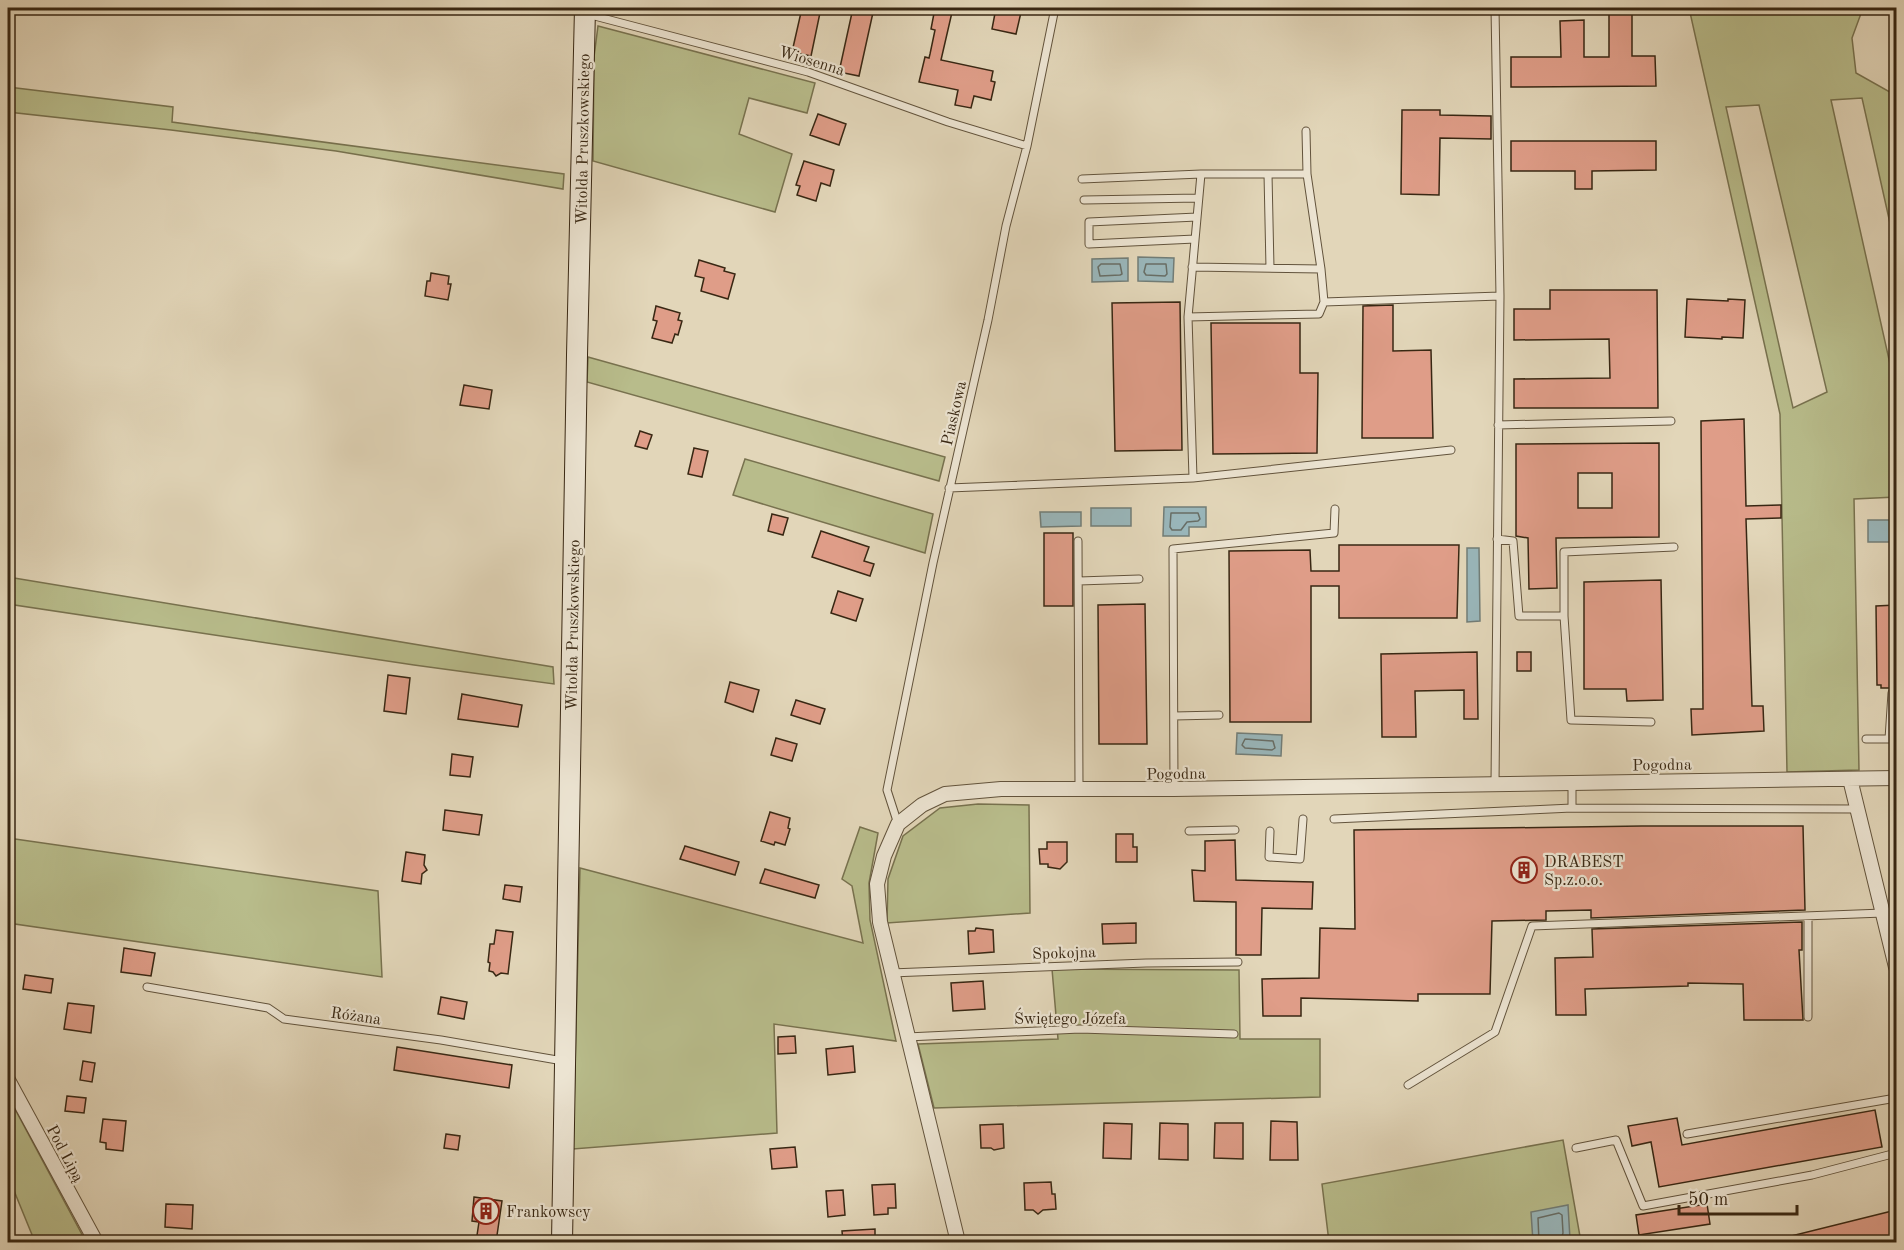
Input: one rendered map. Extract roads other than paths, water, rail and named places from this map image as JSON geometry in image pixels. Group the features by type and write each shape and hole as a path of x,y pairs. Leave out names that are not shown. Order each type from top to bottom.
{"street":[{"name":"Witolda Pruszkowskiego","path":"562,1242 576,375 585,11"},
{"name":"Pogodna","path":"958,1242 880,922 877,884 884,856 898,824 922,805 945,794 1001,789 1174,789 1896,778"},
{"path":"1850,779 1896,967"},
{"name":"Pod Lipą","path":"8,1080 96,1242"}],"lane":[{"name":"Piaskowa","path":"898,824 887,790 949,488 988,320 1006,226 1027,146 1055,8"},
{"path":"1495,8 1500,296 1496,783"},
{"name":"Wiosenna","path":"585,11 808,72 948,122 1027,146"},
{"path":"1188,316 1319,314 1324,302 1307,174 1306,131"},
{"path":"1082,178 1201,174 1307,174"},
{"path":"1193,478 1188,316 1201,174"},
{"path":"1268,174 1270,268"},
{"path":"1084,200 1198,198"},
{"path":"1195,239 1089,243 1089,222 1197,217"},
{"path":"1192,267 1321,269"},
{"path":"1324,302 1500,296"},
{"path":"1498,426 1671,421"},
{"path":"949,488 1193,478 1451,450"},
{"path":"1174,789 1173,549 1334,533 1335,509"},
{"path":"1497,539 1514,541 1519,616 1564,616"},
{"path":"1078,541 1079,789"},
{"path":"1651,722 1571,720 1564,616 1564,552 1674,547"},
{"path":"1078,581 1139,579"},
{"path":"1866,739 1889,739 1892,693"},
{"path":"1174,716 1219,715"},
{"path":"1572,782 1572,808"},
{"path":"1334,819 1572,808 1857,809"},
{"path":"1270,831 1269,857 1300,859 1303,819"},
{"path":"1189,831 1235,830"},
{"path":"1408,1085 1495,1032 1532,926 1883,913"},
{"path":"1808,917 1808,1017"},
{"name":"Spokojna","path":"891,973 1134,963 1238,962"},
{"name":"Różana","path":"147,987 268,1008 284,1019 441,1040 565,1061"},
{"name":"Świętego Józefa","path":"907,1037 1080,1029 1234,1034"},
{"path":"1687,1134 1896,1098"},
{"path":"1576,1148 1616,1140 1643,1206 1812,1175 1896,1153"}],"water":[{"path":"1138,257 1174,258 1173,282 1138,281"},
{"path":"1128,258 1128,281 1092,282 1092,259"},
{"path":"1164,507 1206,507 1206,527 1189,527 1189,536 1163,536"},
{"path":"1091,508 1131,508 1131,526 1091,526"},
{"path":"1040,512 1081,512 1081,526 1041,527"},
{"path":"1868,520 1895,520 1895,542 1868,542"},
{"path":"1467,548 1479,548 1480,621 1467,622"},
{"path":"1237,733 1282,735 1281,756 1236,754"},
{"path":"1568,1205 1570,1239 1533,1242 1531,1212"}],"place":[{"name":"DRABEST Sp.z.o.o.","path":"1524,870"},
{"name":"Frankowscy","path":"486,1211"}]}
